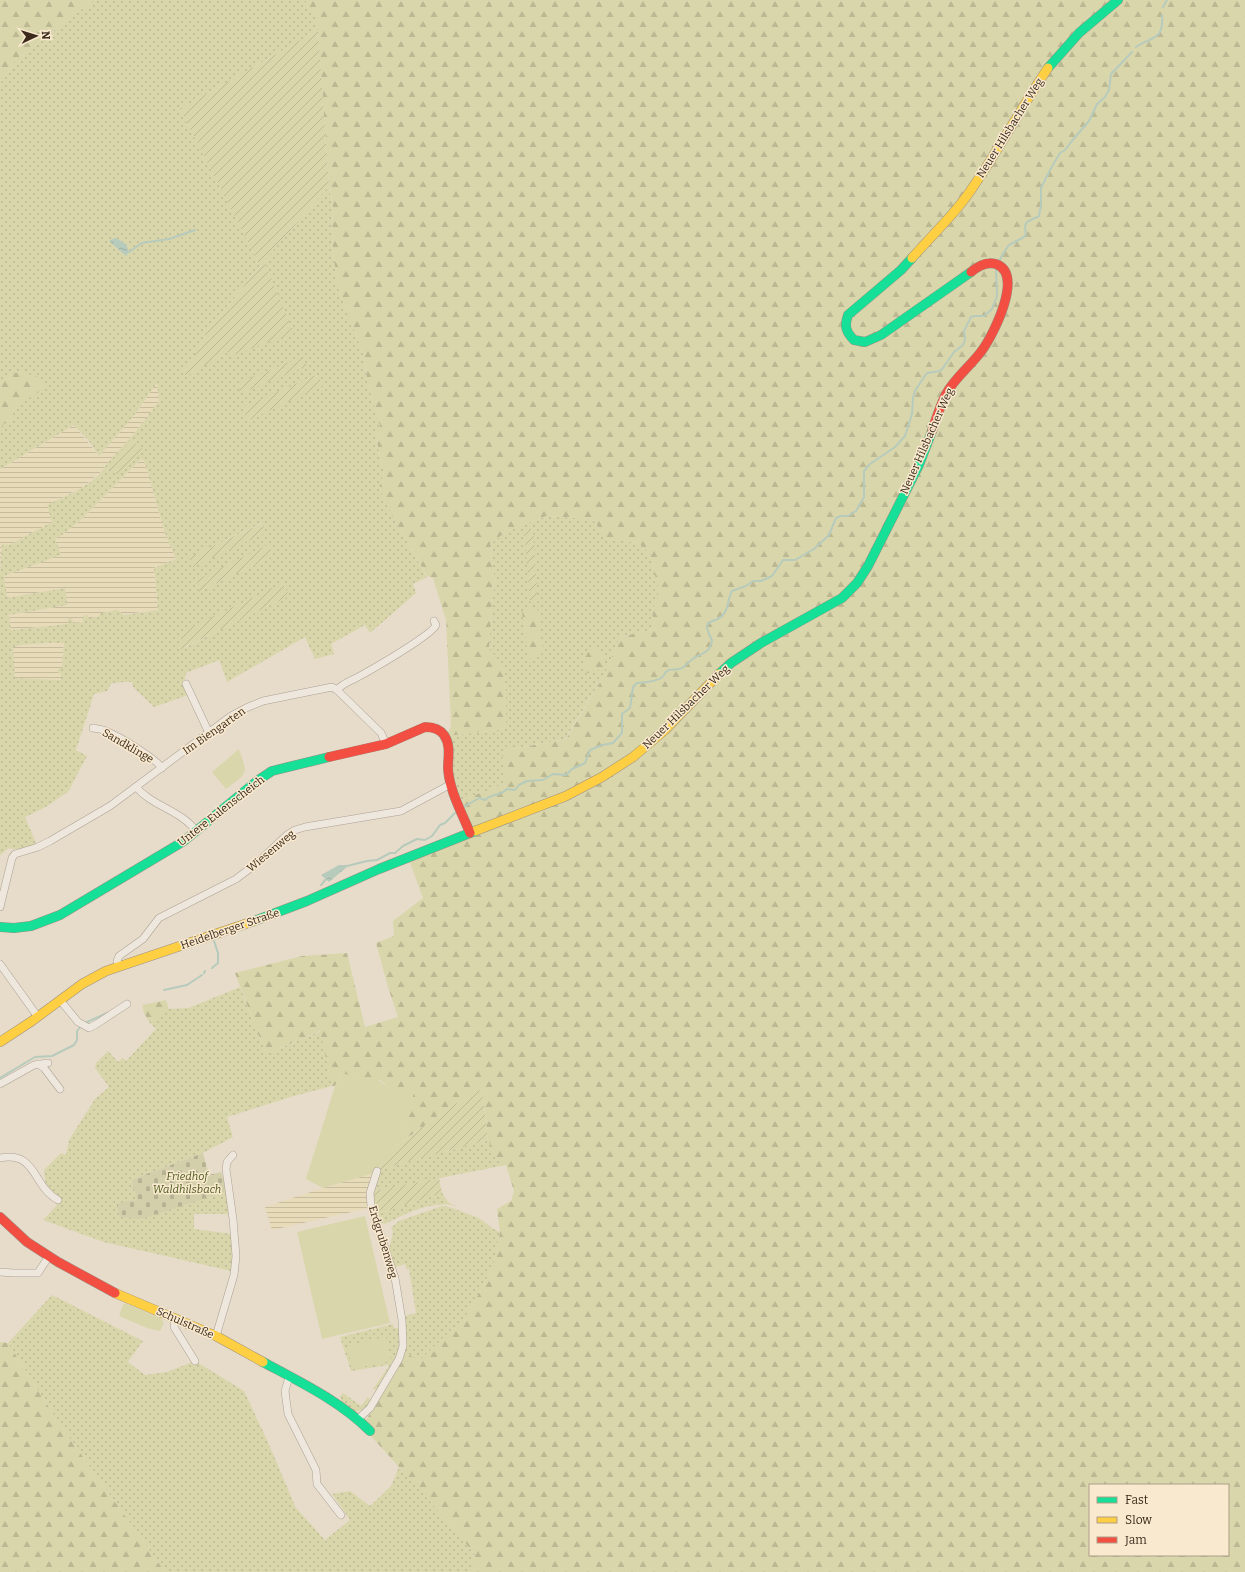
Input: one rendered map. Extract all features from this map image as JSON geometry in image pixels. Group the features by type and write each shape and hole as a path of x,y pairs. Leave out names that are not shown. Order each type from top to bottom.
{"street":[{"name":"Neuer Hilsbacher Weg","path":"470,833 566,796 615,769 633,757 660,734 711,681 731,663 761,642 828,607 842,598 857,583 871,560 919,465 946,394 955,380 989,340 1007,295 1009,287 1008,278 1004,270 995,264 988,263 980,265 881,335 867,342 856,341 849,335 846,326 847,317 855,308 901,270 957,208 975,185 1027,98 1049,66 1079,33 1118,0"},
{"path":"386,744 381,734 337,690 343,684 363,674 424,636 436,627 434,621"},
{"path":"186,684 209,733"},
{"name":"Im Biengarten","path":"0,907 12,858 15,854 38,847 54,839 110,806 239,712 259,703 328,687 332,687 337,690"},
{"name":"Untere Eulenscheich","path":"0,927 21,928 36,925 51,919 164,853 196,832 255,782 272,772 292,765 386,744 399,740 422,727 430,727 439,730 446,736 448,744 447,766 451,784 470,833"},
{"name":"Sandklinge","path":"92,728 104,730 113,734 155,760 162,768"},
{"name":"Wiesenweg","path":"119,966 119,956 143,939 159,918 240,876 256,864 284,837 293,831 305,827 401,811 451,784"},
{"path":"136,787 143,794 190,824 196,832"},
{"name":"Heidelberger Straße","path":"0,1042 38,1017 87,981 119,966 228,931 287,909 379,869 470,833"},
{"path":"0,964 38,1017"},
{"path":"60,1000 78,1022 89,1028 127,1004"},
{"path":"0,1084 38,1064 48,1063"},
{"path":"38,1064 44,1068 60,1089"},
{"path":"216,1336 234,1275 236,1261 235,1238 226,1169 227,1163 233,1155"},
{"path":"0,1158 15,1156 22,1160 32,1170 46,1191 58,1200"},
{"name":"Erdgrubenweg","path":"358,1419 370,1408 399,1359 403,1346 402,1320 394,1273 371,1206 370,1193 377,1171"},
{"name":"Schulstraße","path":"0,1217 27,1242 106,1289 216,1336 325,1396 358,1419 370,1431"},
{"path":"0,1272 38,1273 49,1256"},
{"path":"175,1319 174,1325 177,1332 195,1361"},
{"path":"289,1377 285,1391 288,1414 316,1470 317,1484 341,1515"}],"shaded area":[{"path":"157,383 159,401 103,470 83,487 48,505 53,522 9,545 2,544 0,573 0,469 74,425 99,456 132,418"},
{"path":"140,460 145,463 165,533 176,559 154,568 158,610 91,618 87,615 82,616 83,622 73,623 72,618 68,618 69,624 11,630 9,615 67,605 65,588 6,598 3,576 60,555 58,546 54,540 81,520"},
{"path":"64,643 62,669 58,669 61,674 61,680 15,678 13,647 21,645"},
{"path":"374,1173 369,1208 272,1230 265,1207"}],"green space":[{"path":"0,0 96,0 73,15 15,61 0,84"},
{"path":"96,0 306,0 307,6 314,13 318,30 180,109 260,266 206,333 193,359 183,372 187,375 228,352 264,261 329,186 333,208 332,235 334,260 339,291 363,353 368,384 380,426 376,438 384,474 379,488 393,517 427,577 413,584 416,593 370,633 365,625 331,644 334,654 315,659 305,637 227,682 219,660 186,673 184,684 188,695 154,707 133,687 132,682 112,683 107,691 94,694 76,750 87,756 68,792 44,808 25,817 36,843 23,849 9,848 0,855 0,574 2,544 9,545 52,522 47,505 80,489 95,478 136,431 159,401 157,383 132,418 99,456 89,441 74,425 0,469 0,427 11,419 14,408 15,373 0,383 0,84 15,61 73,15","holes":["140,460 143,460 165,533 176,559 154,568 158,610 124,615 118,610 101,613 98,617 91,618 87,615 82,616 83,622 73,623 72,618 68,618 68,624 11,630 9,615 67,605 65,588 7,598 4,576 61,555 55,540 81,520","262,523 263,523 193,567 190,557","268,545 273,556 199,592","283,583 288,596 182,649","64,643 62,668 58,669 58,673 61,674 61,680 15,678 13,647 21,645"]},
{"path":"306,0 1245,0 1245,1572 469,1572 475,1555 447,1520 370,1435 366,1420 392,1378 405,1352 419,1361 465,1317 483,1287 494,1262 500,1232 497,1209 511,1201 514,1191 506,1165 501,1166 488,1140 482,1089 450,1107 403,1141 414,1091 390,1089 380,1080 364,1080 340,1074 335,1086 332,1086 320,1031 266,1054 235,973 302,956 347,953 365,1027 398,1017 376,943 394,936 393,921 423,898 407,854 466,831 462,800 504,784 502,751 566,739 605,674 620,637 654,629 652,611 659,591 650,554 639,543 606,539 593,519 546,516 507,531 490,544 495,583 491,611 489,649 505,667 506,729 447,736 451,725 446,620 433,578 427,576 393,517 379,488 384,474 376,437 380,426 368,384 363,353 339,291 334,260 332,235 333,208 329,186 318,30 314,13 307,6"},
{"path":"318,30 329,186 264,261 294,333 234,355 228,352 187,376 182,372 193,359 206,333 260,266 180,109"},
{"path":"301,357 307,366 240,394 238,383"},
{"path":"23,372 37,377 45,388 14,408 11,419 0,427 0,383 15,373"},
{"path":"316,375 324,385 247,421 243,407"},
{"path":"130,440 142,449 118,475 108,466"},
{"path":"546,516 593,519 606,539 640,543 650,554 660,591 652,611 654,629 620,637 605,674 565,739 502,751 505,784 462,800 451,784 447,736 506,729 505,668 489,649 491,611 495,583 490,544 507,531"},
{"path":"263,523 265,533 193,567 189,557"},
{"path":"524,530 533,530 538,602 530,602"},
{"path":"268,545 273,556 199,592 196,580"},
{"path":"283,583 289,596 181,649 181,632"},
{"path":"534,608 540,611 540,632 543,650 540,657 528,659 522,611"},
{"path":"594,647 603,655 604,664 598,671 587,673 582,669 583,663 587,654"},
{"path":"239,749 244,764 244,773 226,789 212,772"},
{"path":"240,987 266,1054 321,1031 332,1086 227,1117 233,1137 203,1153 133,1179 132,1182 137,1201 131,1200 117,1205 227,1191 230,1214 194,1214 194,1229 232,1234 233,1261 231,1271 104,1242 43,1220 57,1205 46,1187 44,1170 61,1153 66,1155 69,1140 95,1099 109,1087 95,1068 96,1063 108,1051 118,1062 123,1058 126,1061 156,1029 149,1022 169,1009 189,1008"},
{"path":"166,1000 169,1009 149,1022 142,1005"},
{"path":"341,1073 359,1079 373,1076 390,1089 397,1088 414,1091 403,1141 395,1147 388,1160 383,1159 380,1167 374,1173 323,1188 306,1179 335,1086"},
{"path":"482,1089 488,1140 379,1170 383,1159 388,1159 395,1147 450,1107"},
{"path":"488,1140 501,1166 373,1191 379,1170"},
{"name":"Friedhof Waldhilsbach","path":"203,1153 209,1175 221,1172 227,1191 142,1219 120,1217 117,1204 131,1200 137,1201 132,1182 133,1179"},
{"path":"439,1178 442,1193 375,1215 373,1191"},
{"path":"442,1193 448,1202 456,1206 429,1206 411,1212 385,1224 378,1221 375,1215"},
{"path":"442,1206 479,1218 493,1229 500,1232 494,1262 483,1287 465,1317 419,1361 405,1352 405,1316 416,1313 409,1269 407,1270 405,1264 395,1267 389,1249 393,1232 391,1228 399,1221"},
{"path":"365,1216 390,1323 322,1339 297,1232"},
{"path":"52,1295 143,1341 128,1362 145,1375 167,1372 195,1361 244,1391 296,1508 325,1540 350,1520 332,1494 350,1491 370,1506 391,1486 399,1467 447,1520 475,1555 469,1572 165,1572 61,1426 8,1343"},
{"path":"124,1303 162,1319 164,1323 160,1331 147,1328 121,1317 119,1315"},
{"path":"393,1324 394,1328 400,1328 401,1337 398,1353 391,1368 377,1390 373,1389 389,1366 351,1371 340,1337"},
{"path":"386,1337 391,1361 352,1369 347,1345"},
{"path":"0,1342 8,1343 61,1426 165,1572 0,1572"},
{"path":"343,1393 361,1406 368,1397 371,1401 368,1407 356,1412 342,1402 340,1397"}],"water":[{"path":"116,238 126,244 129,252 126,256 110,242 110,240"},
{"path":"339,865 346,865 347,867 329,882 321,875"}],"waterway":[{"path":"1163,7 1167,0"},
{"path":"1136,47 1152,39 1159,33 1161,29 1162,15"},
{"path":"999,261 1009,245 1024,237 1026,234 1025,226 1027,222 1039,216 1041,205 1041,188 1050,170 1060,153 1065,150 1089,121 1097,104 1105,97 1109,90 1111,74 1132,52"},
{"path":"129,252 142,243 169,239 195,230"},
{"path":"464,807 479,798 485,800 491,796 504,792 507,789 515,790 519,785 527,781 543,780 553,774 566,775 572,769 585,763 590,750 602,745 613,743 622,733 622,714 630,708 633,687 637,683 659,679 663,677 668,670 682,668 692,659 708,650 712,640 708,632 708,624 718,619 725,612 732,591 746,586 753,581 761,581 772,576 783,560 795,560 814,549 829,535 836,518 848,516 856,511 864,497 864,471 870,464 895,447 905,436 912,414 915,391 924,377 927,373 940,371 954,352 963,345 965,340 964,331 971,317 984,316 992,309 997,296 996,269"},
{"path":"347,866 377,860 390,853 395,853 403,846 417,839 425,840 432,836 440,825 445,823 455,813"},
{"path":"321,885 326,879"},
{"path":"212,968 218,963 218,953 214,941"},
{"path":"164,990 187,985 202,975"},
{"path":"85,1023 107,1013"},
{"path":"0,1078 35,1057 52,1056 74,1045 77,1040 77,1031 81,1026"}],"traffic: fast":[{"path":"1048,68 1079,33 1118,0"},
{"path":"912,258 901,270 848,315 846,329 854,340 865,342 881,335 971,272"},
{"path":"719,674 731,663 761,643 842,598 857,583 868,566 919,465 932,431"},
{"path":"0,927 14,928 31,926 60,915 184,841 257,781 272,771 329,757"},
{"path":"254,921 307,901 379,869 475,831"},
{"path":"263,1362 333,1401 370,1431"}],"traffic: slow":[{"path":"912,258 953,213 968,194 1048,68"},
{"path":"475,831 566,796 602,777 633,757 665,730 719,674"},
{"path":"0,1042 32,1021 82,984 106,971 254,921"},
{"path":"115,1293 216,1336 263,1362"}],"traffic: jam":[{"path":"932,431 946,394 954,382 983,349 994,330 1004,304 1007,291 1007,279 1004,270 996,264 989,263 979,266 971,272"},
{"path":"329,757 386,744 425,727 438,729 444,735 448,743 448,768 451,785 456,801 470,833"},
{"path":"0,1217 27,1242 58,1262 115,1293"}]}
